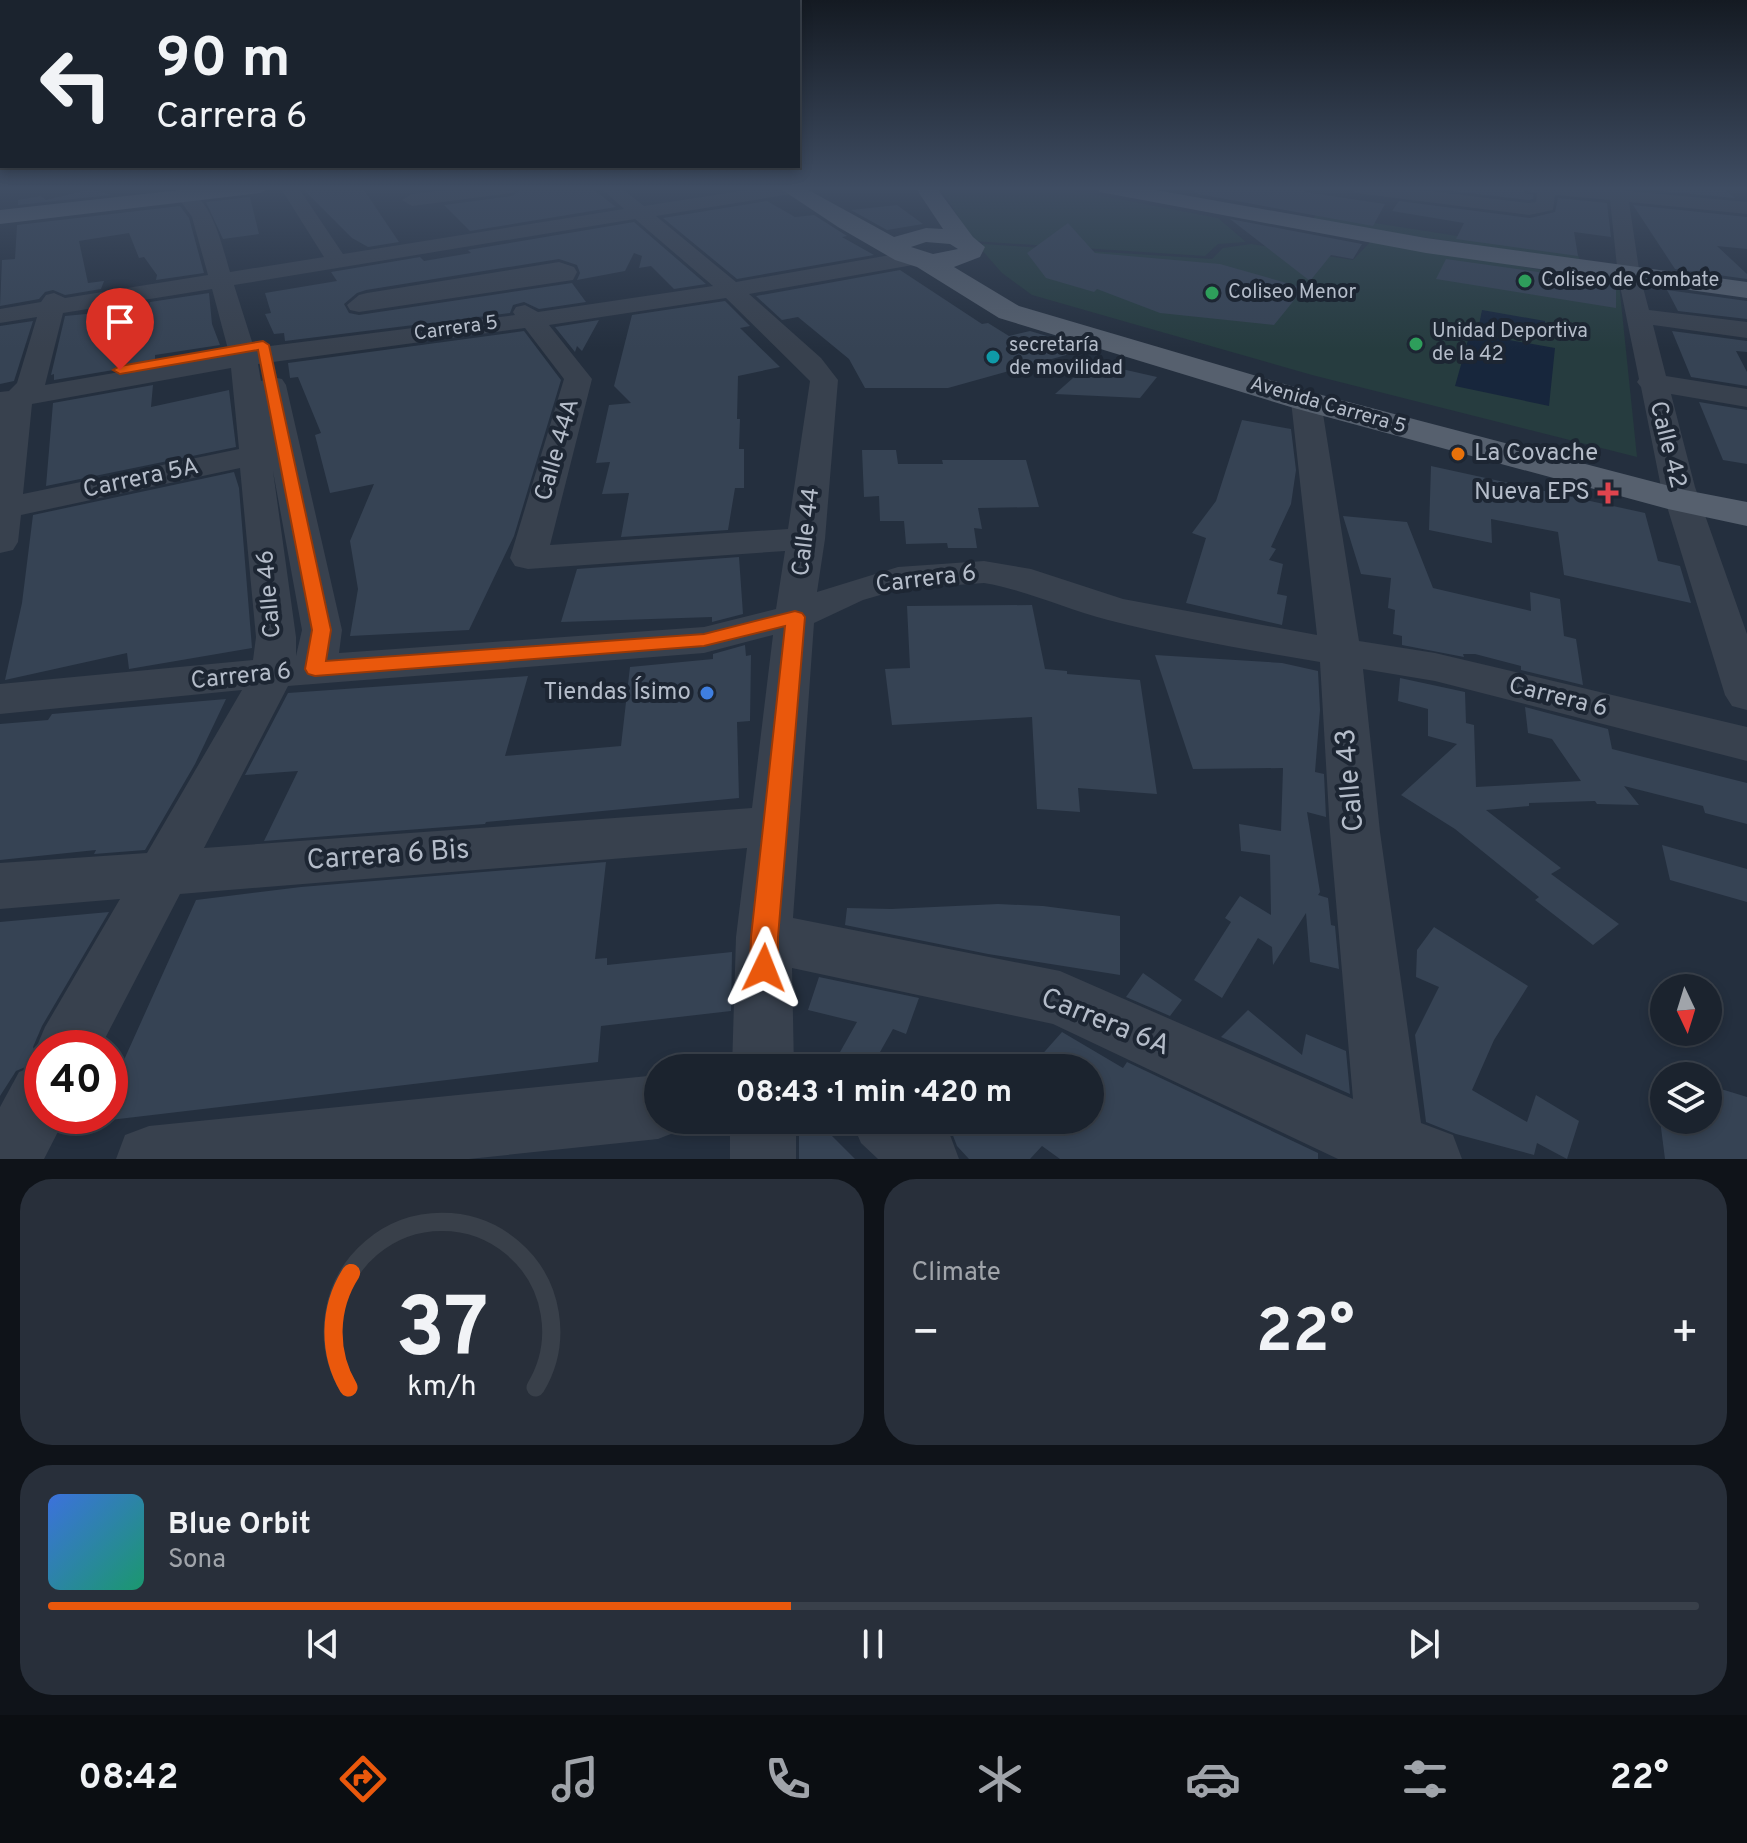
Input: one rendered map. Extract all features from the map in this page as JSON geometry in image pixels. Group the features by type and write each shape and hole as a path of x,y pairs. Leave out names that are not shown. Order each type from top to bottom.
{"main road":[{"name":"Avenida Carrera 5","path":"887,241 1009,312 1306,401 1679,490 1747,492"},
{"path":"909,251 915,241"},
{"path":"909,251 926,241"},
{"path":"949,241 964,248"},
{"name":"Avenida Carrera 5","path":"960,241 964,248 1034,304 1679,490 1747,514"},
{"path":"1406,241 1628,267 1747,271"},
{"path":"1484,241 1747,290"}],"street":[{"name":"Calle 46","path":"210,241 221,277 253,351"},
{"path":"324,241 334,256"},
{"path":"248,273 400,241"},
{"path":"0,316 54,304 248,273 402,241"},
{"name":"Calle 44","path":"674,241 729,288 811,364 824,380 807,539 795,617 764,937 769,1054"},
{"name":"Calle 42","path":"1627,241 1628,267 1651,382 1679,490 1747,695"},
{"name":"Carrera 5","path":"253,351 729,288 909,251"},
{"name":"Calle 46","path":"77,1030 162,873 294,672 276,637 270,452 253,351 256,310 248,273"},
{"path":"451,291 472,319"},
{"path":"0,309 54,304"},
{"path":"0,542 12,394 54,304"},
{"name":"Carrera 5","path":"12,394 253,351 472,319 528,315"},
{"name":"Calle 44A","path":"528,315 578,379 528,558 807,539"},
{"path":"1638,316 1747,330"},
{"path":"1651,382 1747,398"},
{"name":"Calle 43","path":"1306,401 1340,652 1355,832 1404,1156"},
{"name":"Carrera 5A","path":"3,509 270,452"},
{"name":"Carrera 6","path":"0,699 704,640 795,617 849,592 898,578 984,572 1018,577 1070,597 1122,611 1235,635 1435,667 1747,744"},
{"name":"Carrera 6 Bis","path":"0,886 776,826"},
{"name":"Carrera 6A","path":"764,937 1060,998 1404,1156"},
{"path":"149,1159 644,1108"},
{"path":"8,1159 24,1129"},
{"name":"Calle 44","path":"763,1159 765,1134"},
{"path":"899,1134 926,1159"}],"green space":[{"path":"974,241 1246,242 1218,244 1205,256"},
{"name":"Unidad Deportiva de la 42","path":"1372,241 1619,283 1637,457 1312,375 1032,295 1002,273 980,248 983,244 1212,259 1223,248 1251,244 1353,260"},
{"path":"1450,241 1489,241 1578,255 1580,260"}],"water":[{"path":"1482,310 1545,321 1544,337 1479,325"},
{"path":"1470,333 1555,348 1549,406 1455,386"}],"building":[{"path":"16,241 79,241 88,283 104,281 101,289 65,295 53,290 45,292 39,299 0,306 2,260 15,259"},
{"path":"132,241 195,241 204,273 156,280 157,275 144,257 139,258"},
{"path":"357,241 399,242 368,247"},
{"path":"521,241 656,241 706,284 674,289 651,266 639,268 642,256 634,253 625,271 577,280 580,273 577,265 559,259 366,290 344,304 349,313 359,315 572,283 586,302 539,309 524,302 513,305 510,313 285,341 284,333 274,334 265,314 271,313 265,293 337,281 331,272 420,257 424,261 471,253 468,250"},
{"path":"691,241 849,241 874,255 737,279"},
{"name":"Coliseo Menor","path":"1043,241 1084,241 1095,253 1220,264 1304,288 1274,325 1160,313 1097,289 1094,292 1046,278 1027,253"},
{"path":"1258,241 1347,241 1362,244 1353,259 1331,255 1310,281"},
{"path":"1471,241 1576,241 1578,256"},
{"path":"1657,241 1747,241 1747,249 1717,246 1747,274 1747,279 1675,269"},
{"name":"Coliseo de Combate","path":"1446,259 1616,283 1616,308 1436,279"},
{"path":"900,270 982,324 988,323 1009,336 1030,331 1047,336 1077,352 948,388 865,388 849,359 798,317 782,320 756,296"},
{"path":"1667,290 1747,301 1747,319 1678,311"},
{"path":"209,293 212,324 220,345 155,355 155,363 54,380 54,374 51,375 65,316 149,308 150,302"},
{"path":"725,301 750,326 740,328 780,367 738,376 737,419 740,419 739,449 744,449 744,488 735,488 728,530 621,537 629,493 602,494 610,462 596,463 609,405 631,403 614,386 632,315"},
{"path":"599,320 582,351 577,346 575,352 555,327"},
{"path":"33,321 14,381 0,384 0,326"},
{"path":"524,331 561,380 514,536 469,630 350,636 358,589 350,541 374,484 330,493 315,435 321,433 298,377 290,378 288,363"},
{"path":"1672,331 1747,341 1747,352 1736,351 1747,372 1747,386 1691,377"},
{"path":"1091,362 1157,377 1140,398 1055,394"},
{"path":"153,385 151,407 229,390 236,447 46,486 53,403"},
{"path":"1699,402 1747,410 1747,464 1723,460"},
{"path":"1242,420 1291,429 1296,470 1291,504 1271,547 1276,549 1269,560 1283,564 1277,594 1287,596 1282,625 1186,603 1206,538 1192,533 1216,501"},
{"path":"862,450 896,450 898,464 943,464 942,460 1026,460 1039,507 978,508 982,529 974,528 977,548 948,548 947,543 906,544 904,521 880,521 879,496 864,497"},
{"path":"1431,466 1645,513 1658,561 1680,566 1691,603 1564,575 1558,532 1491,519 1492,543 1429,530"},
{"path":"234,472 239,488 252,648 129,669 127,653 5,680 22,603 33,515"},
{"path":"1343,516 1407,522 1433,588 1531,611 1530,592 1560,599 1564,636 1576,639 1583,685 1521,670 1521,666 1475,654 1463,654 1464,657 1402,645 1402,636 1393,634 1395,610 1388,608 1391,578 1361,574"},
{"path":"739,557 743,614 712,622 712,617 561,622 577,569"},
{"path":"1032,605 1045,669 1067,671 1067,674 1140,680 1157,794 1078,788 1080,812 1037,809 1032,717 892,725 885,669 910,668 907,606"},
{"path":"745,645 746,656 751,655 750,721 737,722 739,798 485,824 264,841 298,771 245,775 288,693 528,676 505,756 621,746 630,667 713,659 713,654"},
{"path":"1155,655 1282,663 1318,671 1320,710 1315,772 1324,774 1326,817 1307,812 1318,895 1328,898 1331,925 1335,926 1339,969 1310,962 1306,913 1273,965 1272,947 1258,938 1222,998 1194,980 1231,922 1225,918 1240,896 1271,915 1270,855 1241,851 1239,824 1281,831 1283,768 1193,769"},
{"path":"1400,678 1465,692 1466,723 1474,725 1476,787 1581,781 1552,739 1528,733 1525,707 1608,729 1612,749 1747,783 1747,824 1705,813 1703,806 1624,786 1639,805 1597,804 1595,801 1529,803 1529,806 1486,810 1561,868 1551,874 1619,924 1593,945 1535,900 1539,897 1455,829 1401,795 1457,744 1428,736 1428,709 1398,701"},
{"path":"226,699 195,764 145,850 94,854 96,850 0,860 0,724 48,720 52,714"},
{"path":"1662,845 1747,869 1747,902 1670,880"},
{"path":"606,862 595,959 607,958 607,965 732,952 731,1011 601,1026 598,1062 128,1118 128,1051 196,900 301,887"},
{"path":"998,904 1043,906 1120,916 1120,975 988,954 845,925 847,908"},
{"path":"109,912 40,1030 24,1030 24,1068 16,1071 0,1096 0,922"},
{"path":"1434,927 1528,986 1494,1040 1472,1090 1527,1122 1536,1095 1579,1121 1567,1159 1537,1143 1534,1155 1456,1134 1426,1122 1415,1035 1439,987 1416,977 1417,950"},
{"path":"1143,973 1182,1000 1170,1016 1126,997"},
{"path":"819,977 919,998 906,1034 893,1029 879,1054 839,1054 857,1022 808,1010"},
{"path":"1248,1010 1302,1055 1306,1034 1346,1051 1350,1094 1221,1037"},
{"path":"1062,1032 1099,1054 1042,1054"},
{"path":"1104,1057 1123,1068 1127,1062 1318,1153 1318,1159 1060,1159 1042,1146 1030,1159 969,1159 957,1146 952,1134 1104,1134"},
{"path":"1722,1089 1747,1097 1747,1159 1665,1159 1662,1134 1722,1134"},
{"path":"799,1134 830,1134 855,1159 799,1159"}],"place":[{"name":"Coliseo de Combate","path":"1525,281"},
{"name":"Coliseo Menor","path":"1212,293"},
{"name":"Unidad Deportiva de la 42","path":"1416,344"},
{"name":"secretaría de movilidad","path":"993,357"},
{"name":"La Covache","path":"1458,454"},
{"name":"Nueva EPS","path":"1608,493"},
{"name":"Tiendas Ísimo","path":"707,693"}],"route":[{"path":"120,370 263,345 322,630 315,669 704,640 795,617 764,937 764,968"}]}
